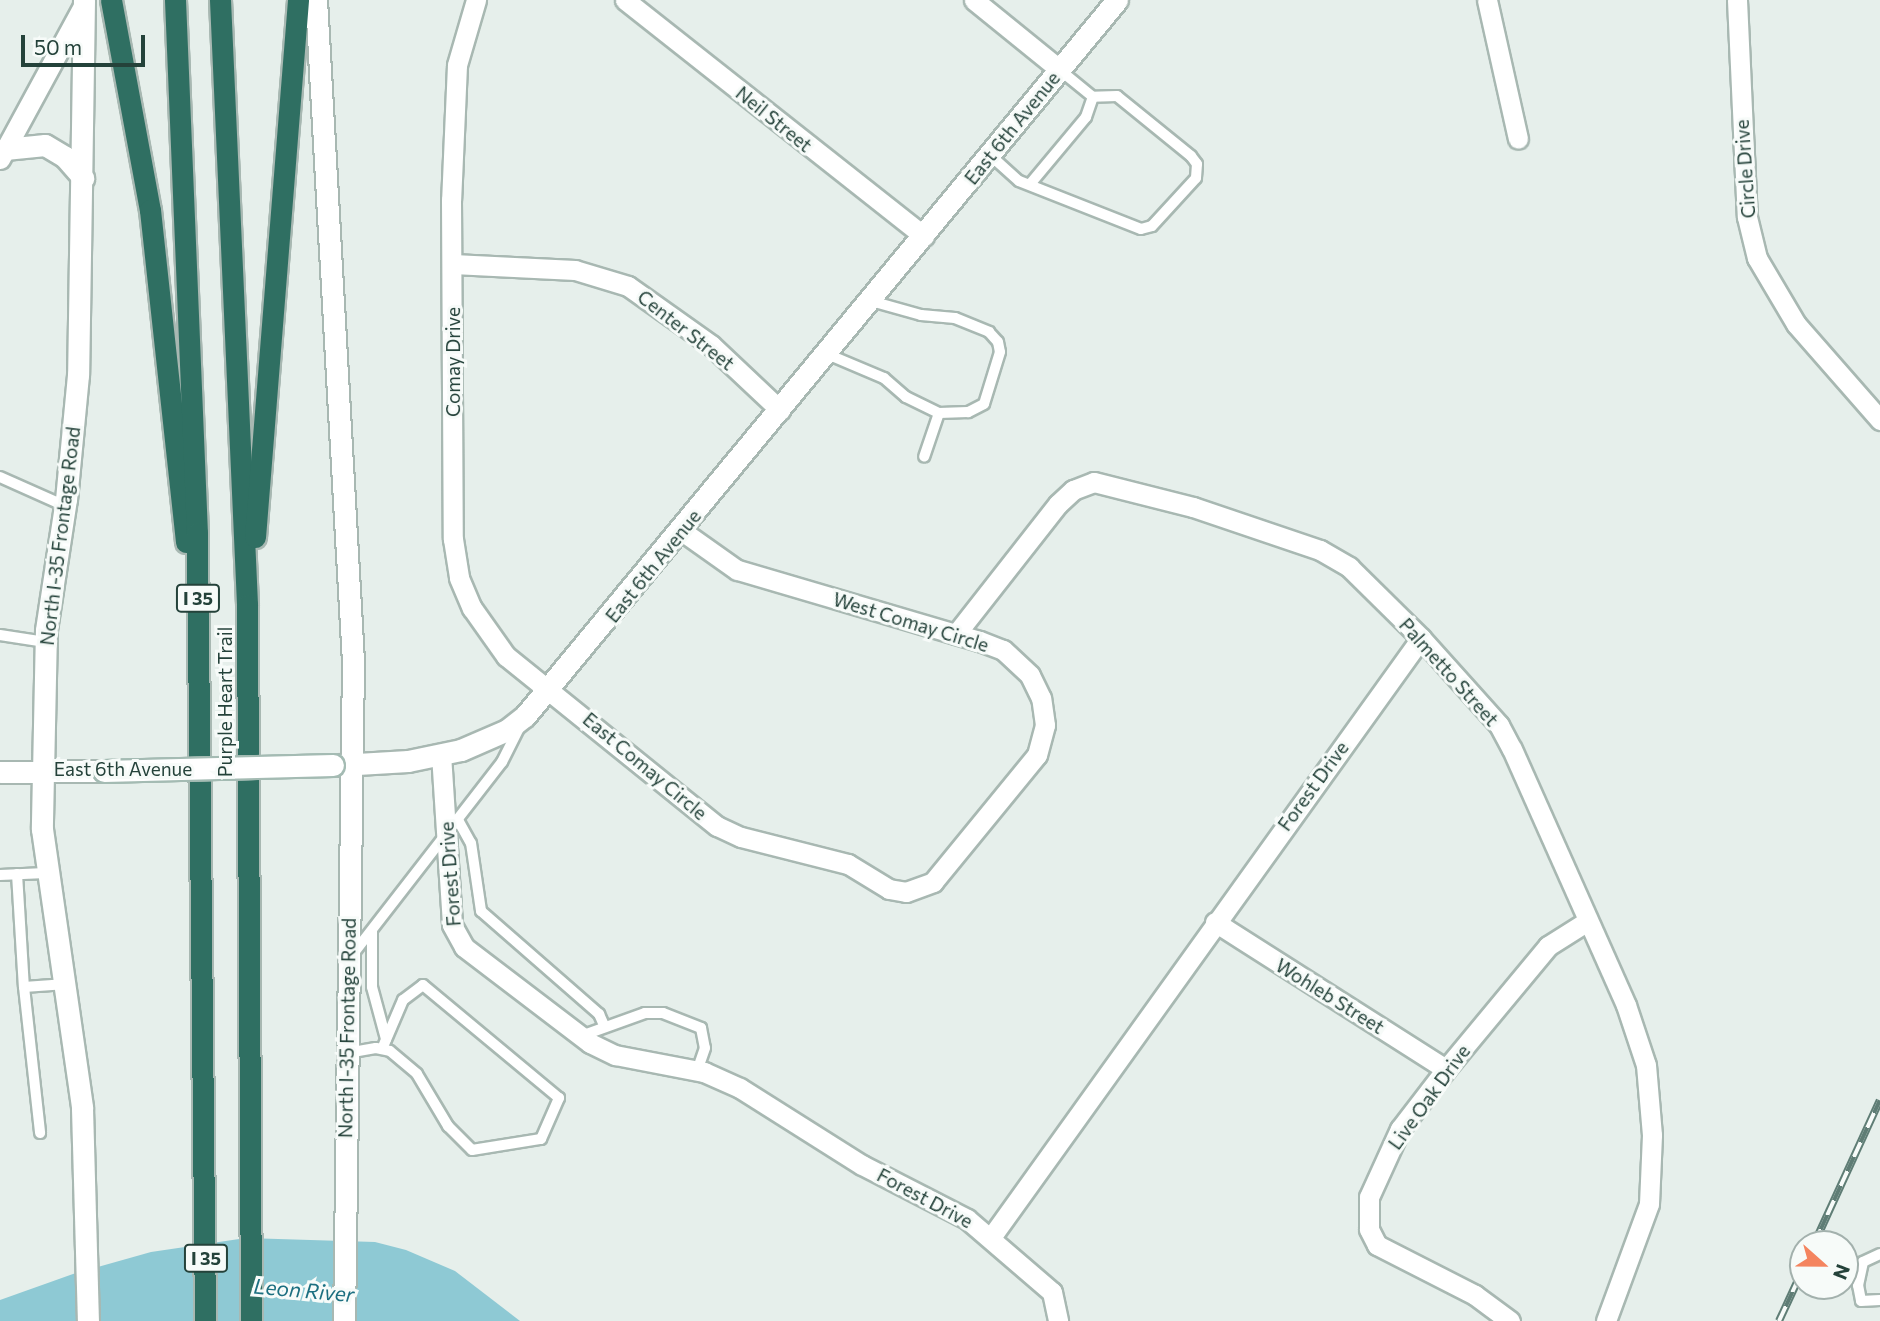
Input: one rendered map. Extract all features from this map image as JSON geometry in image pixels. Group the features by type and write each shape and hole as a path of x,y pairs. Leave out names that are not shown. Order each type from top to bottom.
{"highway":[{"path":"111,0 149,210 198,666"},
{"name":"Purple Heart Trail","path":"175,0 192,370 207,1196 205,1321"},
{"name":"Purple Heart Trail","path":"220,0 247,605 251,1321"},
{"path":"247,605 298,0"}],"main road":[{"name":"North I-35 Frontage Road","path":"316,0 350,583 343,765 349,960 344,1312"},
{"name":"East 6th Avenue","path":"0,772 343,765 441,754 506,730 549,692 1117,0"},
{"name":"North I-35 Frontage Road","path":"84,2 78,375 65,507 46,642 43,770 46,873 82,1108 88,1321"},
{"path":"3,154 45,145 65,157 83,178"}],"street":[{"name":"Comay Drive","path":"476,0 465,25 457,65 452,119 453,539 459,578 488,634 549,692"},
{"name":"Neil Street","path":"625,0 924,236"},
{"path":"974,0 1060,70"},
{"path":"1487,0 1518,139"},
{"name":"Circle Drive","path":"1737,0 1746,218 1757,258 1796,324 1880,421"},
{"path":"3,154 84,2"},
{"name":"Center Street","path":"453,264 575,270 628,286 711,345 780,410"},
{"name":"Palmetto Street","path":"956,634 1058,504 1073,490 1094,482 1180,503 1320,550 1349,567 1421,638 1499,725 1635,1028 1651,1096 1649,1204 1606,1321"},
{"name":"West Comay Circle","path":"682,531 737,570 956,634 1003,650 1018,661 1041,698 1045,724 1040,747 992,814"},
{"name":"Forest Drive","path":"441,754 452,827 455,938 581,1037 615,1055 697,1071 740,1088 862,1165 916,1190 992,1236 1214,922 1421,638"},
{"name":"East Comay Circle","path":"549,692 578,710 696,813 717,826 741,837 848,864 889,889 906,892 933,882 992,814"},
{"name":"Wohleb Street","path":"1214,922 1446,1069"},
{"name":"Live Oak Drive","path":"1500,1318 1475,1295 1377,1245 1369,1229 1370,1197 1378,1171 1400,1129 1446,1069 1548,946 1586,922"},
{"path":"992,1236 1052,1292 1058,1321"}],"lane":[{"path":"990,155 1019,180 1141,229 1152,226 1196,178 1197,164 1191,156 1117,96 1093,97 1060,70"},
{"path":"1031,183 1086,117 1093,97"},
{"path":"827,354 884,378 906,397 939,413 968,412 984,404 1000,352 998,342 989,332 955,318 921,315 871,301"},
{"path":"924,457 939,413"},
{"path":"0,477 65,507"},
{"path":"0,635 46,642"},
{"path":"349,960 502,762 525,716"},
{"path":"452,827 471,843 481,911 599,1014 604,1026"},
{"path":"0,875 46,873"},
{"path":"17,874 24,987 40,1133"},
{"path":"372,930 372,987 384,1044 417,1074 448,1126 472,1150 541,1139 552,1119 559,1098 554,1090 422,985 403,1000 384,1044"},
{"path":"24,987 63,984"},
{"path":"581,1037 604,1026 645,1013 663,1013 701,1028 705,1048 697,1071"},
{"path":"346,1053 384,1044"},
{"path":"1880,1254 1863,1262 1858,1285 1861,1301 1880,1300"}],"water":[{"name":"Leon River","path":"246,1238 375,1242 406,1250 455,1271 520,1321 0,1321 0,1300 73,1274 151,1252"}],"railway":[{"path":"1820,1230 1880,1100"},
{"path":"1779,1321 1789,1299"}]}
